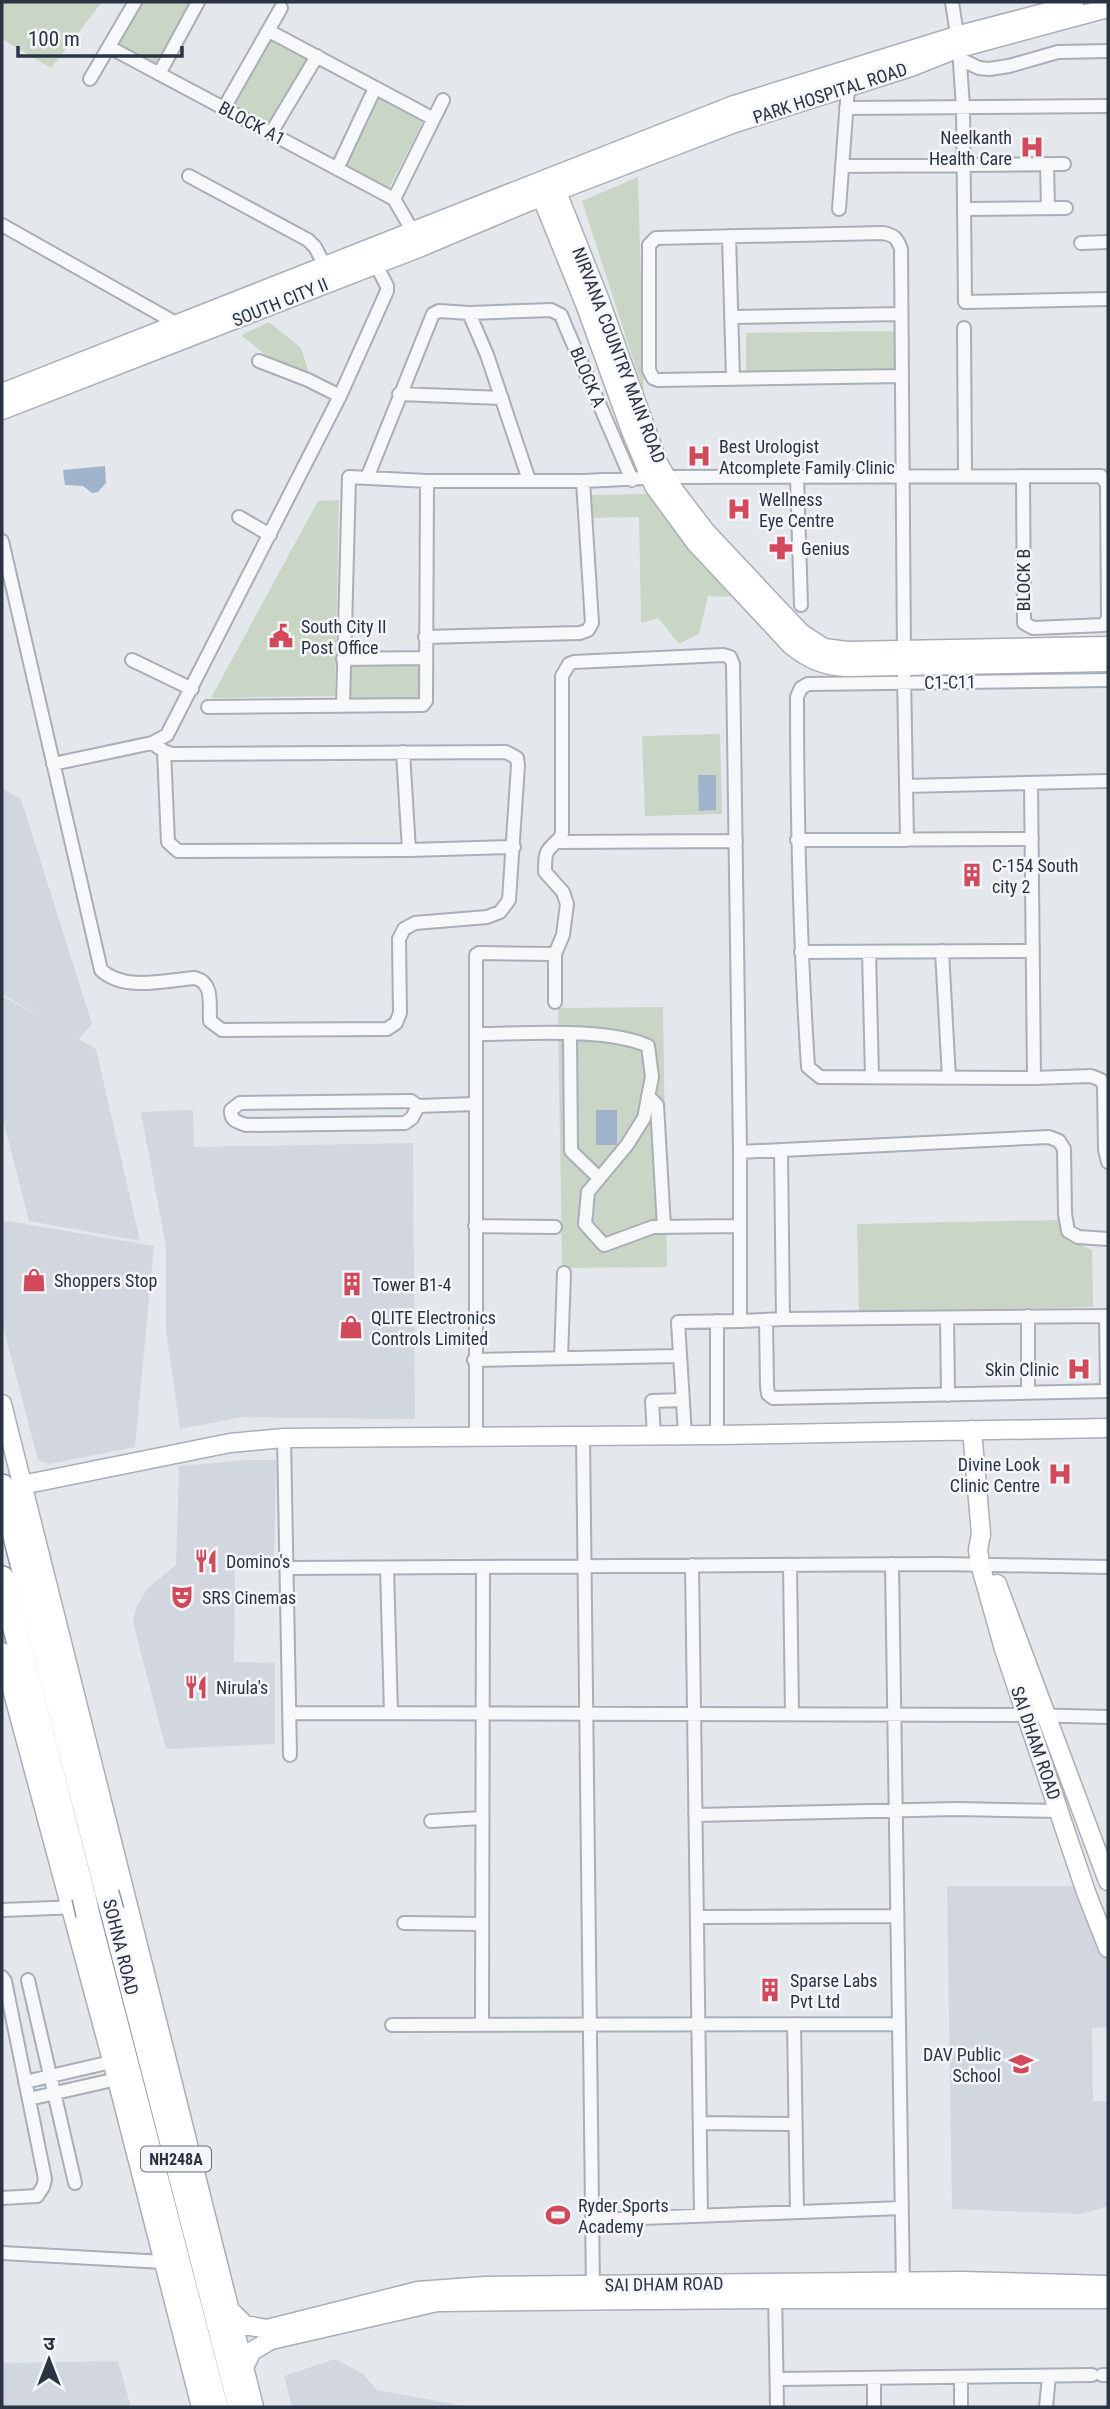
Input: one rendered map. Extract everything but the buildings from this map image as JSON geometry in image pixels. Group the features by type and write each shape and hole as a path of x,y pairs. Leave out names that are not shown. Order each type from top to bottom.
{"highway":[{"name":"SOHNA ROAD","path":"12,1485 240,2407"},
{"name":"SOHNA ROAD","path":"2,1578 81,1906 216,2407"}],"street":[{"path":"90,79 135,2"},
{"path":"159,74 198,2"},
{"path":"952,2 959,48 963,107 965,302 1108,299"},
{"name":"PARK HOSPITAL ROAD","path":"547,188 732,124 911,67 1085,2"},
{"path":"224,108 281,8"},
{"name":"PARK HOSPITAL ROAD","path":"547,188 734,106 1108,8"},
{"path":"268,31 432,118"},
{"name":"BLOCK A1","path":"109,47 394,199"},
{"path":"959,48 979,68 989,69 1058,52 1108,51"},
{"path":"271,134 317,56"},
{"path":"839,209 848,87"},
{"path":"337,169 374,88"},
{"path":"417,239 394,199 443,100"},
{"path":"846,108 1108,106"},
{"path":"1047,164 1048,208"},
{"path":"842,166 1064,164"},
{"path":"189,176 307,240 315,247 325,266"},
{"name":"SOUTH CITY II","path":"2,410 194,337 372,257 547,188"},
{"name":"NIRVANA COUNTRY MAIN ROAD","path":"547,188 599,298 659,463 659,478 706,532 812,642 834,650 904,662 1108,662"},
{"path":"964,209 1066,208"},
{"path":"2,225 178,324 194,337"},
{"path":"902,376 653,378 649,370 649,245 656,238 883,233 894,236 901,249 907,839"},
{"path":"729,236 733,379"},
{"path":"1081,243 1108,242"},
{"path":"53,764 152,743 167,735 340,396 387,291 372,257"},
{"name":"SOUTH CITY II","path":"2,393 325,266 372,257"},
{"name":"BLOCK A","path":"368,478 433,314 551,310 561,316 632,480"},
{"path":"469,313 487,355 529,480"},
{"path":"731,317 901,314"},
{"path":"964,328 965,476"},
{"path":"259,361 340,396"},
{"path":"400,394 502,398"},
{"name":"BLOCK B","path":"632,480 1096,475 1106,480 1108,618 1104,625 1033,628 1024,623 1023,476"},
{"path":"343,706 349,477 427,481 632,480"},
{"path":"797,477 801,605"},
{"path":"208,707 423,705 426,701 427,481"},
{"path":"425,637 580,633 588,630 592,623 583,481"},
{"path":"239,517 270,535"},
{"path":"2,541 101,970 111,979 126,983 195,978 203,980 208,987 210,1021 222,1031 387,1029 396,1023 400,1013 400,939 404,929 415,923 487,917 500,912 509,900 518,765 517,758 512,754 186,754 164,751 152,743"},
{"name":"NIRVANA COUNTRY MAIN ROAD","path":"904,662 1108,646"},
{"path":"557,842 562,833 560,685 569,664 723,655 730,657 733,664 736,841 740,1321"},
{"path":"343,659 425,658"},
{"path":"132,660 192,689"},
{"name":"C1-C11","path":"797,840 797,696 801,688 808,684 904,662 1108,680"},
{"path":"164,751 169,842 178,851 514,847"},
{"path":"403,752 409,850"},
{"path":"906,786 1108,781"},
{"path":"1031,783 1034,1078"},
{"path":"1032,839 797,840 808,1067 820,1077 1091,1076 1101,1080 1104,1086 1105,1150 1108,1162"},
{"path":"555,1002 555,954 563,935 567,904 564,891 545,873 548,846 557,842 736,841"},
{"path":"942,951 949,1078"},
{"path":"801,952 1033,951"},
{"path":"869,952 872,1077"},
{"path":"476,1437 474,1360 477,954 555,954"},
{"path":"476,1034 570,1034 630,1038 648,1046 652,1077 644,1118 627,1145 588,1192 586,1224 604,1245 653,1227 740,1226"},
{"path":"570,1034 571,1151 599,1178"},
{"path":"648,1096 657,1105 664,1227"},
{"path":"418,1106 412,1118 405,1123 247,1125 233,1120 230,1115 231,1110 240,1103 411,1101 418,1106 475,1104"},
{"path":"740,1152 1049,1138 1059,1141 1064,1149 1065,1214 1068,1231 1078,1237 1108,1239"},
{"path":"781,1150 782,1320"},
{"path":"475,1226 555,1227"},
{"path":"561,1358 564,1273"},
{"path":"685,1435 678,1322 765,1320 1107,1316 1108,1391 774,1398 768,1394 767,1386 765,1320"},
{"path":"1028,1317 1028,1392"},
{"path":"947,1318 948,1395"},
{"path":"718,1321 718,1435"},
{"path":"474,1360 680,1356"},
{"path":"654,1435 652,1401 683,1400"},
{"path":"2,1404 12,1485 229,1443 284,1438 718,1435 1108,1428"},
{"name":"SAI DHAM ROAD","path":"972,1430 981,1534 1004,1649 1086,1892 1108,1948"},
{"path":"583,1436 593,2293"},
{"path":"284,1438 290,1755"},
{"path":"287,1569 892,1564 1108,1567"},
{"path":"892,1564 903,2290"},
{"name":"SAI DHAM ROAD","path":"986,1564 998,1587 1108,1881"},
{"path":"692,1565 701,2216"},
{"path":"790,1565 792,1714"},
{"path":"482,2024 483,1567"},
{"path":"387,1568 391,1713"},
{"path":"2,1652 81,1906 114,2071 201,2407"},
{"path":"290,1713 1108,1717"},
{"path":"695,1815 896,1810 1060,1811"},
{"path":"430,1821 482,1818"},
{"path":"2,1910 81,1906 115,1901 230,2310 254,2407"},
{"path":"697,1917 897,1916"},
{"path":"404,1923 482,1924"},
{"path":"2,1977 5,1981 45,2179 44,2187 37,2196 2,2198"},
{"path":"29,1980 75,2183"},
{"path":"794,2024 797,2212"},
{"path":"392,2025 899,2024"},
{"path":"25,2082 114,2071"},
{"path":"29,2099 55,2094 114,2071"},
{"path":"700,2123 795,2124"},
{"path":"592,2220 902,2208"},
{"path":"2,2253 164,2262"},
{"name":"SAI DHAM ROAD","path":"244,2367 251,2351 271,2340 418,2291 485,2286 593,2293 1108,2285"},
{"name":"SAI DHAM ROAD","path":"903,2290 1108,2299"},
{"path":"775,2291 778,2407"},
{"name":"SAI DHAM ROAD","path":"230,2310 245,2325 267,2329 352,2315"},
{"path":"778,2379 1101,2375"},
{"path":"1046,2407 1049,2376"},
{"path":"961,2377 961,2407"},
{"path":"874,2378 874,2407"}],"shaded area":[{"path":"2,788 21,799 92,1024 79,1039 96,1049 140,1241 29,1221 2,1115 2,996 46,1020 2,994"},
{"path":"193,1110 194,1147 413,1143 415,1419 242,1417 180,1429 166,1331 166,1247 141,1112"},
{"path":"2,1220 154,1246 135,1447 49,1464 38,1460 2,1322"},
{"path":"276,1460 274,1563 235,1562 234,1662 275,1663 275,1744 166,1749 133,1622 136,1608 147,1589 176,1565 179,1466"},
{"name":"DAV Public School","path":"947,1886 1080,1886 1108,1958 1108,2027 1092,2028 1093,2101 1108,2102 1108,2206 1081,2214 952,2209"},
{"path":"335,2359 363,2374 377,2390 470,2407 292,2407 284,2376"},
{"path":"118,2361 131,2407 2,2407 2,2363"}],"green space":[{"path":"2,2 102,2 51,68 2,39"},
{"path":"142,2 192,2 153,69 115,49"},
{"path":"270,39 308,59 270,130 231,110"},
{"path":"378,96 424,120 387,192 341,168"},
{"path":"638,177 644,393 582,201"},
{"path":"269,322 301,348 309,373 277,364 241,335"},
{"path":"895,331 895,378 746,380 746,333"},
{"path":"651,494 739,597 708,596 699,634 679,644 658,618 641,623 639,517 592,518 592,495"},
{"path":"339,500 335,696 211,698 318,501"},
{"path":"347,664 423,664 423,702 347,702"},
{"path":"720,734 722,814 645,816 642,736"},
{"path":"663,1007 667,1267 562,1268 558,1008"},
{"path":"1063,1220 1063,1236 1092,1250 1093,1307 859,1312 857,1224"}],"water":[{"path":"105,466 106,483 98,492 92,493 83,486 65,485 63,470"},
{"path":"698,775 716,775 716,810 699,811"},
{"path":"596,1110 617,1110 617,1145 596,1145"}],"place":[{"name":"Neelkanth Health Care","path":"1032,147"},
{"name":"Best Urologist Atcomplete Family Clinic","path":"699,456"},
{"name":"Wellness Eye Centre","path":"739,509"},
{"name":"Genius","path":"781,548"},
{"name":"South City II Post Office","path":"281,636"},
{"name":"C-154 South city 2","path":"972,875"},
{"name":"Shoppers Stop","path":"34,1280"},
{"name":"Tower B1-4","path":"352,1284"},
{"name":"QLITE Electronics Controls Limited","path":"351,1327"},
{"name":"Skin Clinic","path":"1079,1369"},
{"name":"Divine Look Clinic Centre","path":"1060,1474"},
{"name":"Domino's","path":"206,1561"},
{"name":"SRS Cinemas","path":"182,1597"},
{"name":"Nirula's","path":"196,1687"},
{"name":"Sparse Labs Pvt Ltd","path":"770,1990"},
{"name":"DAV Public School","path":"1021,2064"},
{"name":"Ryder Sports Academy","path":"558,2215"}]}
